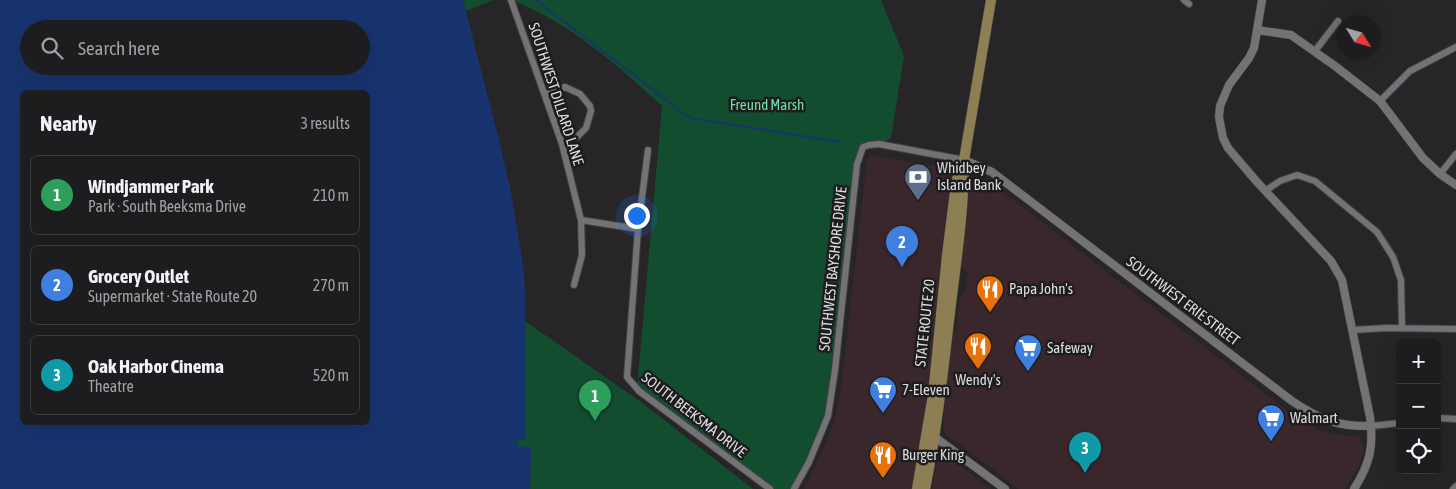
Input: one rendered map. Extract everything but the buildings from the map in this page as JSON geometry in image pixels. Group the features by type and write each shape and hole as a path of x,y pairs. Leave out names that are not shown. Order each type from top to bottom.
{"main road":[{"name":"STATE ROUTE 20","path":"917,489 933,395 956,184 964,160 991,0"},
{"name":"STATE ROUTE 20","path":"925,489 935,437 954,281 964,160"}],"street":[{"name":"SOUTHWEST DILLARD LANE","path":"511,0 546,94 562,144 581,220 582,255 574,285"},
{"path":"1262,0 1254,48 1223,95 1219,117 1223,138 1228,148 1265,192 1335,267 1342,280 1372,437 1370,454 1361,478 1354,489"},
{"path":"1315,51 1336,24"},
{"path":"1257,30 1291,35 1380,101 1423,158 1440,174 1456,185"},
{"path":"1380,101 1410,71 1456,47"},
{"path":"546,94 565,87 580,94 590,106 591,110 586,128 577,137 562,144"},
{"name":"SOUTHWEST BAYSHORE DRIVE","path":"794,489 809,462 828,416 835,370 857,164 863,147 869,144 879,144 964,160"},
{"path":"581,220 638,229 648,150"},
{"path":"1440,174 1456,154"},
{"name":"SOUTHWEST ERIE STREET","path":"964,160 992,172 1311,414 1346,426 1396,423"},
{"path":"1265,192 1280,181 1297,175 1315,181 1377,232 1393,257 1401,280 1402,328"},
{"name":"SOUTH BEEKSMA DRIVE","path":"638,229 627,378 639,391 770,489"},
{"path":"1352,330 1402,328 1456,329"},
{"path":"1441,418 1456,419"},
{"path":"928,426 935,437 1005,489"}],"shaded area":[{"path":"870,156 946,168 950,169 952,173 943,236 920,451 912,489 804,489 828,439 836,415 842,381 867,160"},
{"path":"979,178 1002,191 1294,416 1318,430 1331,434 1359,437 1364,447 1360,464 1345,489 1019,489 946,434 943,424 951,338 956,329 960,296 966,290 968,273 960,267 969,186 974,180"},
{"path":"942,453 991,489 932,489 938,457"}],"green space":[{"path":"463,0 493,0 466,11"},
{"name":"Freund Marsh","path":"511,0 881,0 904,56 891,138 879,144 869,145 859,156 828,416 794,489 770,489 637,389 662,106 610,60 573,33 533,9"},
{"path":"525,321 641,402 753,489 530,489 531,447 517,447 518,440 525,439"}],"water":[{"path":"0,0 463,0 510,187 522,259 525,289 525,440 518,440 517,446 531,447 530,489 0,489"}],"waterway":[{"path":"536,0 690,118 840,142"}],"place":[{"name":"Whidbey Island Bank","path":"918,201"},
{"name":"Grocery Outlet","path":"902,267"},
{"name":"Papa John's","path":"990,313"},
{"name":"Wendy's","path":"978,370"},
{"name":"Safeway","path":"1028,372"},
{"name":"7-Eleven","path":"883,414"},
{"name":"Windjammer Park","path":"595,421"},
{"name":"Walmart","path":"1271,442"},
{"name":"Oak Harbor Cinema","path":"1085,473"},
{"name":"Burger King","path":"883,479"}]}
